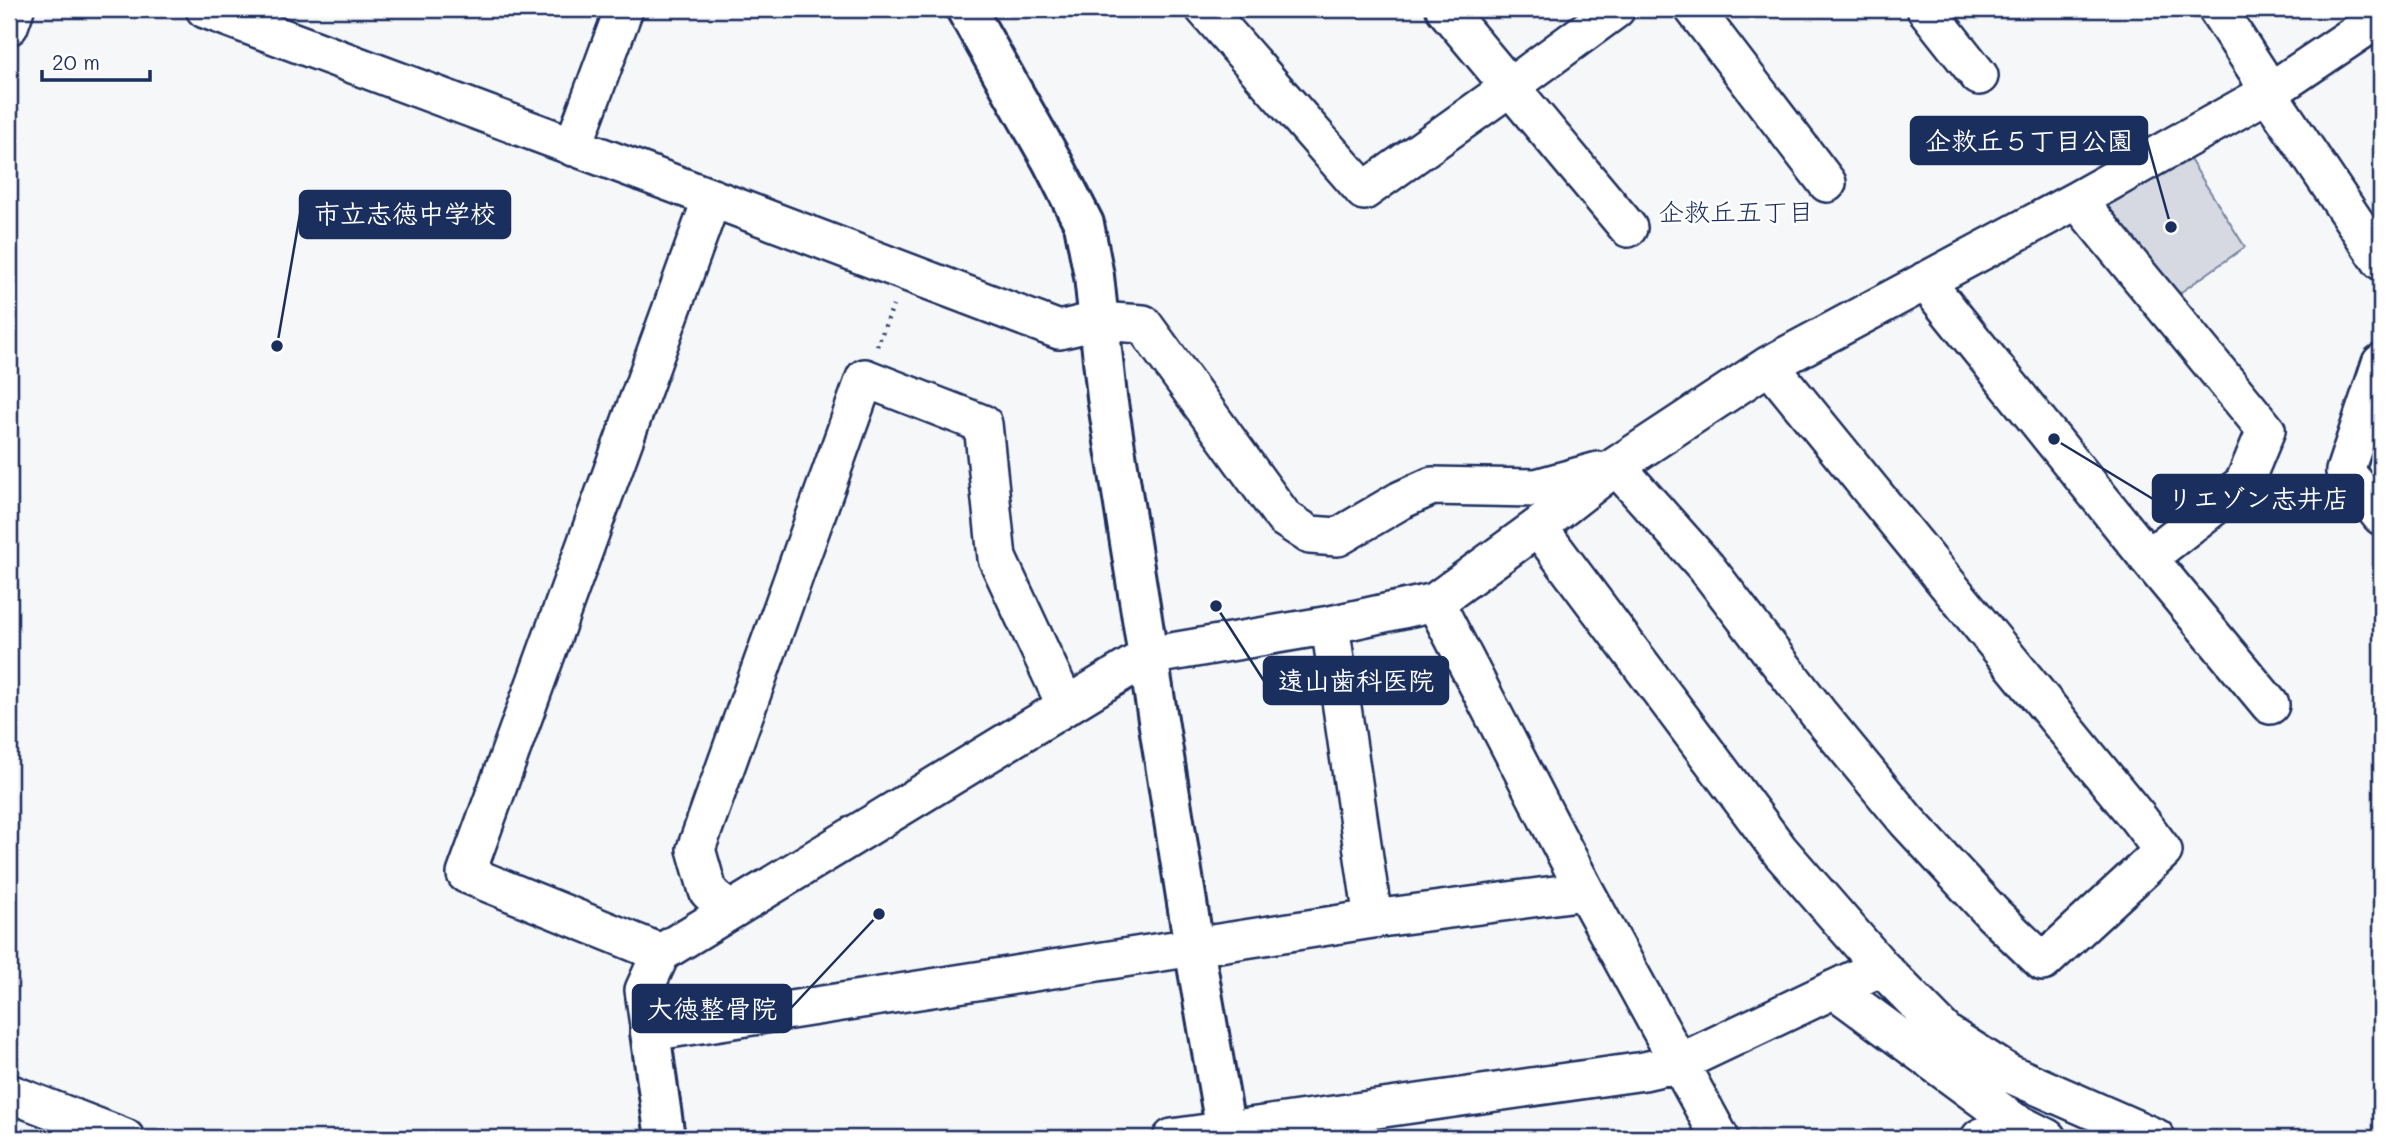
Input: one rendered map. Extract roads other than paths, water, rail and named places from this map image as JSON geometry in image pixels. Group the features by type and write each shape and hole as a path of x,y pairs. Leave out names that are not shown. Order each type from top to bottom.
{"street":[{"path":"9,26 15,9"},
{"path":"205,9 1059,330 1097,321 1143,324 1284,518 1310,535 1338,537 1401,500 1432,486 1536,488 1616,466"},
{"path":"573,147 624,9"},
{"path":"966,9 1052,161 1084,224 1094,276 1107,397 1226,1134"},
{"path":"1205,9 1364,191 1616,9"},
{"path":"1445,9 1628,228"},
{"path":"1694,9 1826,183"},
{"path":"1926,9 1979,76"},
{"path":"2217,9 2258,72 2268,93 2381,261"},
{"path":"666,1138 645,990 661,953 1148,656 1330,625 1435,602 1616,466 1769,365 2077,200 2268,93 2381,17"},
{"path":"661,953 466,874 712,198"},
{"path":"2077,200 2266,430 2244,483 2148,558"},
{"path":"1925,281 2270,705"},
{"path":"2381,363 2345,471 2381,516"},
{"path":"1616,466 1706,567 1818,713 1907,821 1993,914 2043,962 2163,850 1769,365"},
{"path":"728,912 708,891 696,849 865,378 982,424 997,558 1066,706"},
{"path":"1538,527 1780,851 1881,967 1947,1034 2008,1073 2156,1138"},
{"path":"1435,602 1585,891 1720,1138"},
{"path":"1330,625 1373,919"},
{"path":"650,1032 1373,919 1585,891"},
{"path":"1172,1138 1226,1134 1679,1063 1881,967"},
{"path":"1834,989 2014,1121 2047,1138"},
{"path":"9,1093 125,1138"},
{"path":"1980,1138 2014,1121"}],"place":[{"name":"企救丘５丁目公園","path":"2171,227"},
{"name":"市立志徳中学校","path":"277,346"},
{"name":"リエゾン志井店","path":"2054,439"},
{"name":"遠山歯科医院","path":"1216,606"},
{"name":"大徳整骨院","path":"879,914"}],"district":[{"name":"企救丘五丁目","path":"1736,211"}]}
